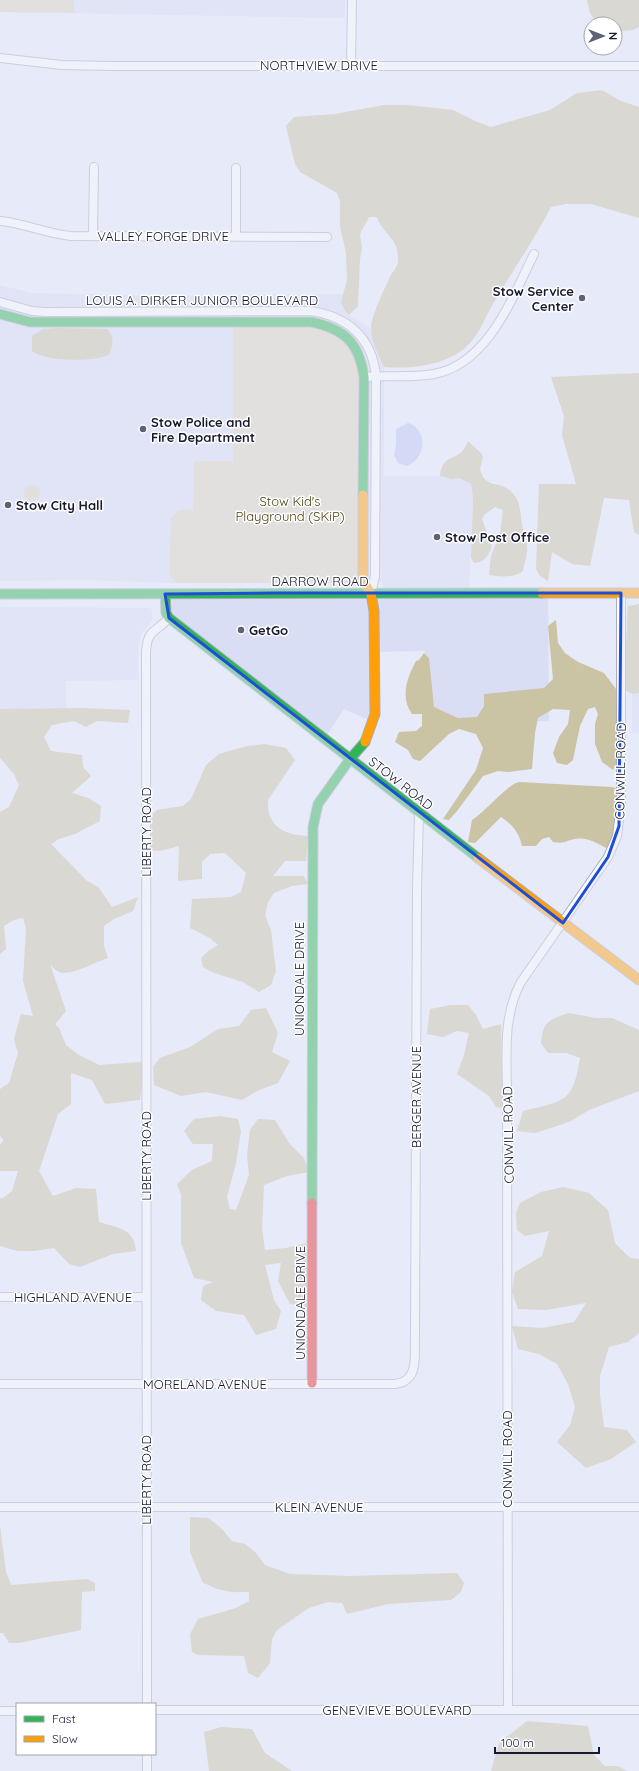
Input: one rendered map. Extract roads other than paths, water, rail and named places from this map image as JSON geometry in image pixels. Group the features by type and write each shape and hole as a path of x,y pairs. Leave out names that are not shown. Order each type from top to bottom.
{"street":[{"path":"351,65 352,0"},
{"name":"NORTHVIEW DRIVE","path":"0,58 73,65 639,66"},
{"path":"93,236 94,167"},
{"path":"236,168 236,236"},
{"name":"VALLEY FORGE DRIVE","path":"0,221 60,235 327,237"},
{"path":"364,377 420,376 436,374 451,369 466,361 495,328 534,254"},
{"name":"LOUIS A. DIRKER JUNIOR BOULEVARD","path":"0,302 21,309 39,312 310,311 324,313 346,322 362,338 373,358 376,376 375,576 371,594"},
{"name":"LOUIS A. DIRKER JUNIOR BOULEVARD","path":"0,314 30,322 317,323 337,329 349,339 356,348 362,362 364,377 363,580 371,594"},
{"name":"CONWILL ROAD","path":"508,1709 508,1021 511,1004 521,982 608,857 615,844 619,826 621,805 621,593"},
{"name":"DARROW ROAD","path":"0,594 639,593"},
{"path":"165,594 166,613 169,618"},
{"name":"UNIONDALE DRIVE","path":"312,1383 313,827 318,804 350,759 366,740 376,714 374,611 371,594"},
{"name":"STOW ROAD","path":"169,618 419,814 639,980"},
{"name":"LIBERTY ROAD","path":"147,1703 146,653 147,640 149,636 169,618"},
{"name":"BERGER AVENUE","path":"409,1379 413,1372 415,1336 416,1029 419,814"},
{"name":"HIGHLAND AVENUE","path":"0,1297 146,1297"},
{"name":"MORELAND AVENUE","path":"0,1384 395,1384 402,1383 409,1379"},
{"name":"KLEIN AVENUE","path":"0,1507 639,1507"},
{"name":"GENEVIEVE BOULEVARD","path":"156,1710 639,1710"},
{"path":"0,1711 16,1711"},
{"path":"147,1755 147,1771"}],"water":[{"path":"408,423 415,427 419,432 422,438 422,444 418,457 407,466 398,463 394,455 396,445 396,429"}],"place":[{"name":"Stow Service Center","path":"582,298"},
{"name":"Stow Police and Fire Department","path":"143,429"},
{"name":"Stow City Hall","path":"8,505"},
{"name":"Stow Post Office","path":"437,537"},
{"name":"GetGo","path":"241,630"}],"park label":[{"name":"Stow Kid's Playground (SKiP)","path":"290,508"}]}
